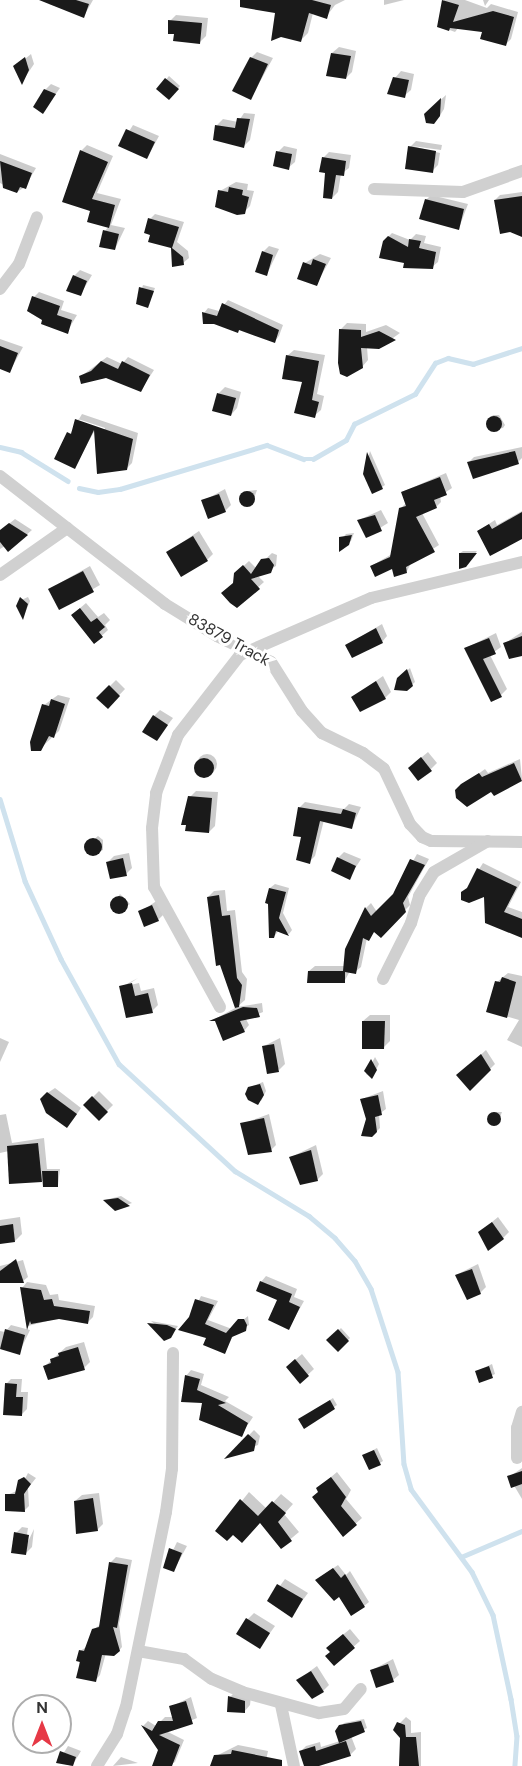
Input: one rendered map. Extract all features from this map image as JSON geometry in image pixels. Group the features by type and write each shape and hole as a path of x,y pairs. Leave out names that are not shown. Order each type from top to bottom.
{"street":[{"path":"374,189 463,192 522,171"},
{"path":"0,289 19,264 37,217"},
{"name":"83879 Track","path":"0,476 190,621 250,651 278,668 302,711 322,733 363,753 384,769 415,831 431,841 522,842"},
{"path":"0,575 67,528"},
{"path":"220,1006 154,887 152,828 156,793 178,735 229,667 250,651 371,598 522,562"},
{"path":"383,979 411,923 419,896 434,872 489,840"},
{"path":"96,1766 117,1734 138,1651 172,1468 173,1353"},
{"path":"517,1458 517,1428 522,1412"},
{"path":"138,1651 184,1659 212,1679 281,1705 337,1713 350,1704 361,1689"},
{"path":"281,1705 294,1766"}],"building":[{"path":"39,0 76,0 89,4 84,18"},
{"path":"240,0 312,0 331,5 327,19 309,13 301,42 281,37 271,41 275,13 240,7"},
{"path":"442,0 459,5 453,22 493,11 514,17 506,46 480,39 482,32 450,28 449,31 437,27"},
{"path":"168,20 202,23 200,44 173,41 174,34 168,34"},
{"path":"331,53 351,56 346,79 326,76"},
{"path":"25,57 29,70 22,85 13,66"},
{"path":"250,57 268,64 251,100 232,91"},
{"path":"393,77 409,80 405,98 387,94"},
{"path":"165,78 179,89 169,100 156,89"},
{"path":"44,89 56,94 43,114 33,107"},
{"path":"441,98 440,116 434,124 426,123 424,114"},
{"path":"237,118 250,119 244,148 213,140 215,125 235,128"},
{"path":"126,129 155,142 147,159 118,146"},
{"path":"408,146 436,151 433,173 405,169"},
{"path":"80,150 108,162 92,199 115,205 109,228 87,222 90,211 62,202"},
{"path":"276,151 292,154 289,170 273,166"},
{"path":"322,157 346,161 344,176 336,175 332,199 323,198 325,173 319,172"},
{"path":"0,161 32,173 26,189 20,187 17,193 3,188"},
{"path":"229,187 243,190 242,195 249,197 245,214 237,215 215,207 218,190 228,192"},
{"path":"522,196 522,237 510,232 500,234 494,200"},
{"path":"425,199 464,209 459,230 419,219"},
{"path":"148,218 179,227 172,248 183,257 184,265 172,267 171,248 148,242 150,235 144,233"},
{"path":"103,230 119,234 115,250 99,247"},
{"path":"388,236 408,247 409,239 421,241 419,248 436,252 433,269 403,268 404,263 379,258 383,241"},
{"path":"262,251 273,255 267,276 255,272"},
{"path":"313,259 326,264 317,286 297,279 303,262 311,265"},
{"path":"73,275 87,281 81,296 66,291"},
{"path":"139,287 154,291 148,308 136,304"},
{"path":"32,296 60,306 57,315 72,320 68,334 41,324 42,320 27,311"},
{"path":"222,303 279,330 275,343 239,330 238,333 214,324 203,324 202,312 217,316"},
{"path":"339,329 361,330 361,337 379,331 396,340 379,349 361,348 363,368 347,377 340,374 338,363"},
{"path":"0,346 18,353 10,373 0,369"},
{"path":"286,355 319,361 312,400 319,402 315,418 294,413 302,382 282,379"},
{"path":"101,361 118,369 122,361 150,375 141,392 106,378 81,384 79,376 91,371"},
{"path":"217,393 236,398 231,416 212,411"},
{"path":"491,416 497,416 502,424 500,430 491,432 486,427 486,421"},
{"path":"75,419 133,439 127,470 97,474 94,430 75,469 54,459 67,432 71,434"},
{"path":"515,451 519,464 473,479 467,462"},
{"path":"367,452 383,489 372,494 363,474"},
{"path":"440,477 447,495 434,500 437,508 416,517 435,552 406,567 407,573 394,577 392,569 375,577 370,566 390,557 399,508 406,506 401,492"},
{"path":"247,491 253,493 255,499 253,505 247,507 241,505 239,499 241,493"},
{"path":"219,494 226,512 208,519 201,500"},
{"path":"522,512 522,539 490,556 477,531 489,524 492,529"},
{"path":"375,515 382,531 366,538 357,520"},
{"path":"9,523 28,535 8,552 0,542 0,530"},
{"path":"352,535 349,545 339,552 339,537"},
{"path":"193,536 208,561 181,577 166,552"},
{"path":"459,553 477,553 466,567 459,569"},
{"path":"269,558 274,565 271,573 251,579 260,589 237,608 230,603 221,593 233,583 234,573 243,565 251,574 261,559"},
{"path":"83,571 94,592 59,610 48,589"},
{"path":"20,597 28,604 23,620 16,606"},
{"path":"80,608 91,622 97,618 105,627 99,632 103,637 94,644 71,615"},
{"path":"376,628 383,643 352,658 345,645"},
{"path":"522,636 522,656 509,659 503,643"},
{"path":"489,638 496,654 483,659 502,697 491,702 464,648"},
{"path":"407,669 413,686 407,691 394,690 397,678"},
{"path":"376,681 386,699 360,712 351,697"},
{"path":"109,685 120,696 108,709 96,698"},
{"path":"51,699 65,704 54,738 49,736 41,751 31,751 30,742 42,704 49,706"},
{"path":"153,715 168,725 157,741 142,732"},
{"path":"421,757 432,771 418,781 408,768"},
{"path":"204,758 211,761 214,768 211,775 204,778 197,775 194,768 197,761"},
{"path":"514,763 522,781 494,796 491,792 467,807 456,798 455,790 479,773 482,777"},
{"path":"188,796 212,798 209,833 185,831 186,825 181,825"},
{"path":"298,807 341,814 343,809 356,813 352,829 320,821 310,864 296,860 301,837 293,836"},
{"path":"93,838 99,841 102,847 99,853 93,856 87,853 84,847 87,841"},
{"path":"337,857 356,866 350,880 331,871"},
{"path":"123,858 127,876 110,879 106,862"},
{"path":"410,859 425,865 403,903 406,912 381,938 374,932 369,941 363,938 356,974 345,972 345,983 307,983 308,971 343,971 345,949 365,907 371,916 393,894"},
{"path":"477,868 517,887 504,912 522,919 522,938 485,923 484,897 469,903 461,900 461,892 467,888"},
{"path":"269,888 286,892 279,918 289,936 276,931 274,938 269,938 268,904 265,903"},
{"path":"219,895 222,916 230,915 237,978 242,985 239,1007 235,1008 220,965 216,966 207,897"},
{"path":"119,896 125,899 128,905 125,911 119,914 113,911 110,905 113,899"},
{"path":"152,905 159,921 144,927 138,911"},
{"path":"502,977 516,982 507,1018 486,1012 495,981 500,982"},
{"path":"132,983 135,996 148,993 153,1013 126,1018 119,986"},
{"path":"243,1007 257,1008 260,1017 240,1021 245,1032 223,1041 215,1021 209,1021"},
{"path":"362,1021 385,1021 384,1049 362,1049"},
{"path":"274,1044 279,1072 267,1074 262,1046"},
{"path":"481,1054 491,1070 470,1091 456,1075"},
{"path":"371,1059 377,1070 372,1079 364,1071"},
{"path":"260,1084 264,1095 258,1105 248,1100 245,1094 248,1087"},
{"path":"47,1092 77,1114 67,1128 46,1113 40,1099"},
{"path":"378,1095 382,1115 375,1117 377,1132 372,1137 361,1136 366,1119 360,1099"},
{"path":"92,1096 108,1112 99,1121 83,1105"},
{"path":"494,1112 499,1114 501,1119 499,1124 494,1126 489,1124 487,1119 489,1114"},
{"path":"264,1118 272,1152 248,1155 240,1123"},
{"path":"38,1143 42,1182 9,1184 7,1146"},
{"path":"311,1150 318,1181 300,1185 289,1157"},
{"path":"42,1171 58,1171 58,1187 43,1187"},
{"path":"118,1198 130,1206 115,1211 103,1200"},
{"path":"492,1222 504,1239 488,1251 478,1232"},
{"path":"13,1224 15,1242 0,1244 0,1226"},
{"path":"16,1259 24,1283 0,1283 0,1271"},
{"path":"472,1269 481,1294 467,1300 455,1275"},
{"path":"260,1281 292,1294 289,1302 300,1307 289,1330 268,1320 277,1300 256,1291"},
{"path":"20,1287 41,1290 44,1300 52,1299 54,1306 90,1311 88,1324 59,1319 31,1324 30,1321 27,1330"},
{"path":"195,1299 214,1305 205,1324 226,1333 238,1319 244,1319 247,1325 246,1331 232,1337 225,1354 203,1345 206,1338 178,1330 189,1317"},
{"path":"147,1323 167,1325 176,1329 171,1338 164,1341"},
{"path":"5,1329 25,1335 20,1355 0,1349"},
{"path":"338,1329 349,1341 338,1352 326,1340"},
{"path":"78,1347 85,1370 48,1380 43,1366 51,1363 50,1359 59,1356 58,1353"},
{"path":"295,1359 309,1376 300,1384 286,1367"},
{"path":"489,1366 493,1378 479,1383 475,1371"},
{"path":"185,1375 200,1379 197,1390 226,1403 218,1405 248,1423 242,1437 199,1420 202,1403 181,1402"},
{"path":"5,1383 17,1384 16,1397 23,1397 22,1416 3,1415"},
{"path":"330,1400 335,1409 304,1429 298,1419"},
{"path":"248,1434 256,1441 254,1451 224,1459"},
{"path":"374,1450 381,1465 369,1470 362,1455"},
{"path":"522,1471 522,1484 511,1488 507,1476"},
{"path":"24,1477 31,1484 24,1494 25,1512 5,1511 5,1494 15,1494 18,1480"},
{"path":"331,1477 346,1497 341,1506 357,1525 343,1537 312,1497 318,1492 316,1488"},
{"path":"93,1498 98,1531 76,1534 74,1501"},
{"path":"240,1499 258,1516 272,1501 286,1513 278,1522 292,1541 281,1549 260,1523 242,1543 233,1535 227,1541 215,1531"},
{"path":"14,1532 29,1535 26,1555 11,1553"},
{"path":"169,1548 182,1553 174,1572 163,1568"},
{"path":"109,1562 128,1565 117,1628 113,1627 120,1651 114,1656 102,1655 96,1682 76,1678 80,1662 76,1661 79,1650 84,1651 92,1629 99,1627"},
{"path":"333,1568 341,1578 345,1574 365,1607 351,1616 339,1597 334,1601 315,1580"},
{"path":"277,1584 303,1599 292,1618 267,1601"},
{"path":"246,1618 270,1633 260,1649 236,1634"},
{"path":"343,1634 355,1648 334,1666 325,1656 330,1652 326,1648"},
{"path":"388,1664 394,1682 376,1688 370,1670"},
{"path":"311,1671 324,1692 312,1699 296,1680"},
{"path":"228,1696 245,1701 245,1713 227,1712"},
{"path":"186,1701 193,1724 159,1735 180,1745 172,1766 152,1766 158,1750 141,1725 152,1731 158,1721 173,1721 169,1706"},
{"path":"361,1721 365,1732 339,1743 335,1731 339,1725"},
{"path":"397,1722 405,1725 406,1737 416,1737 419,1766 399,1766 400,1738 393,1730"},
{"path":"346,1741 351,1756 319,1766 304,1766 299,1751 315,1746 316,1751"},
{"path":"232,1750 282,1760 282,1766 210,1766 214,1755 231,1754"},
{"path":"59,1754 76,1757 73,1766 56,1763"}],"waterway":[{"path":"79,488 98,492 120,489 267,445 303,459 313,459 346,440 354,424 415,394 435,363 448,358 473,364 522,348"},
{"path":"0,447 21,452 68,481"},
{"path":"0,799 25,881 61,959 119,1064 235,1171 309,1216 335,1238 355,1261 371,1289 398,1372 404,1464 411,1489 472,1572 493,1615 517,1736 515,1766"},
{"path":"461,1557 522,1531"}]}
